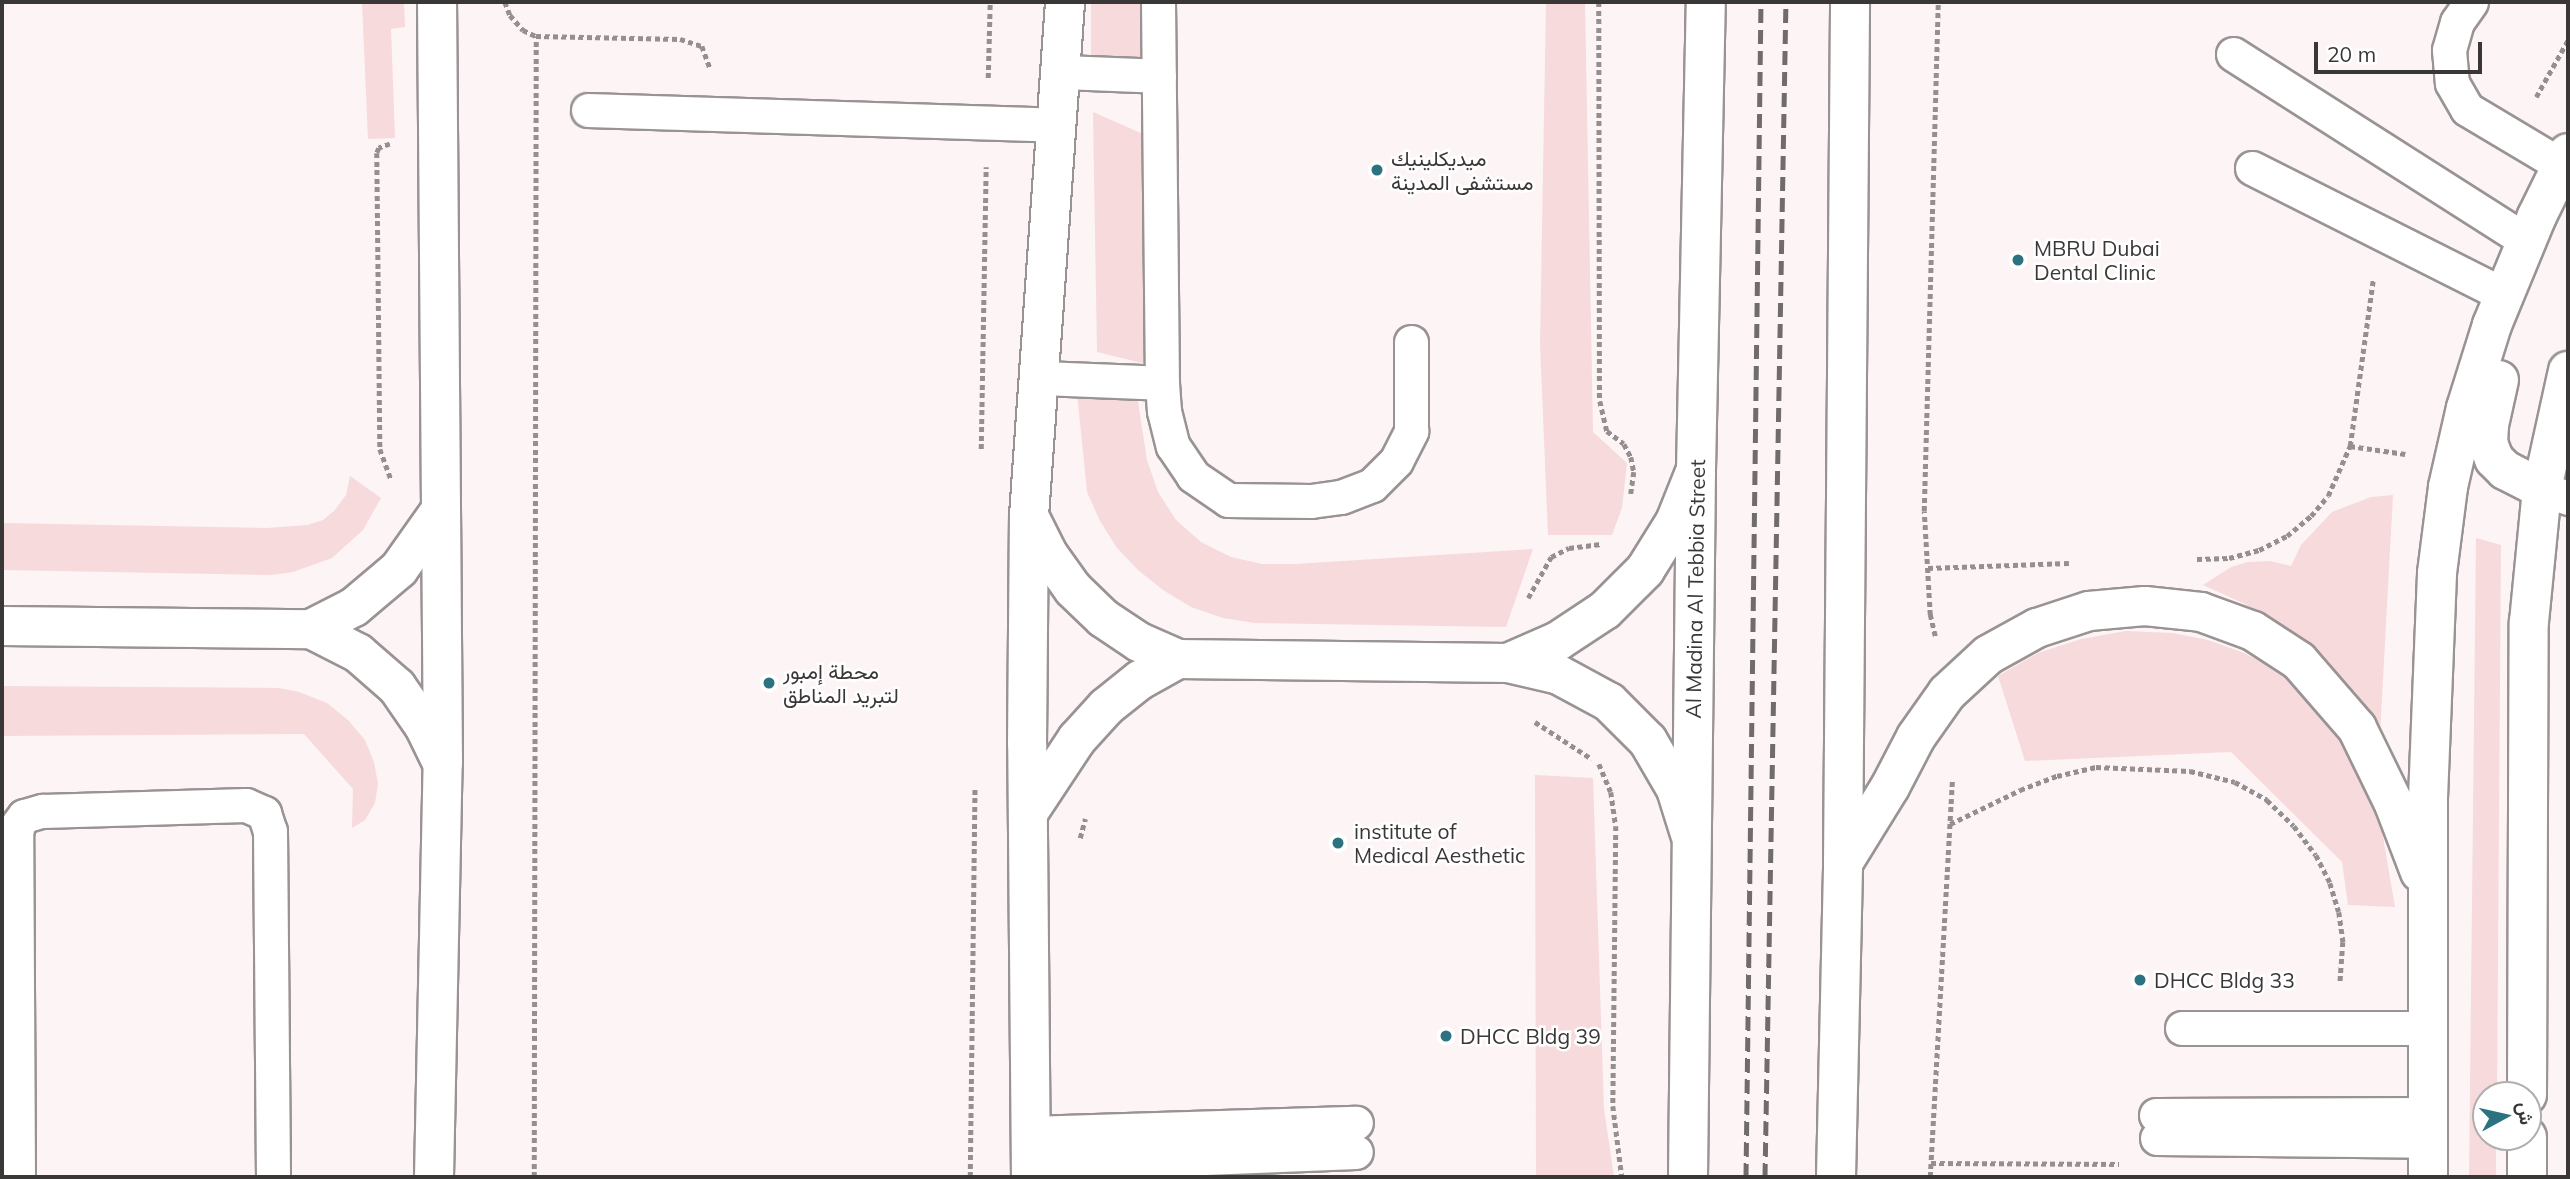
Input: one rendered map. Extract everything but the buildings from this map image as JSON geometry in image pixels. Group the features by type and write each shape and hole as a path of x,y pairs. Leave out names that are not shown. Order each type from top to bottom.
{"street":[{"path":"434,1177 443,763 437,2"},
{"path":"1030,1158 1029,516 1065,2"},
{"name":"Al Madina Al Tebbia Street","path":"1688,1177 1696,470 1706,2"},
{"path":"1836,1177 1843,863 1850,2"},
{"path":"2428,1144 2428,798 2437,573 2448,488 2466,408 2505,295 2565,159"},
{"path":"2505,295 2504,350 2488,443 2494,459 2505,470 2555,494"},
{"path":"2527,1081 2529,622 2555,494 2568,371"},
{"path":"1508,663 1558,641 1605,610 1645,570 1675,522 1696,470"},
{"path":"312,629 354,607 399,569 440,510"},
{"path":"1029,516 1054,563 1073,589 1096,611 1139,642 1178,659 1508,663 1559,675 1609,702 1648,741 1676,789 1692,843"},
{"path":"1843,863 1885,797 1916,737 1947,693 1988,655 2037,628 2089,611 2156,607 2201,612 2253,631 2299,661 2357,728 2394,804 2428,890"},
{"path":"2,626 312,629 358,653 397,687 424,726 443,763"},
{"path":"1028,813 1077,738 1106,707 1140,680 1178,659"},
{"path":"2527,1151 2527,1177"}],"lane":[{"path":"1158,2 1164,411 1173,446 1193,476 1228,500 1311,500 1341,497 1372,485 1396,461 1411,431 1411,342"},
{"path":"2470,2 2457,22 2449,50 2452,83 2467,109 2565,159"},
{"path":"2233,54 2527,241"},
{"path":"1060,72 1159,76"},
{"path":"589,110 1056,125"},
{"path":"2252,168 2505,295"},
{"path":"1040,378 1162,383"},
{"path":"18,1177 18,824 24,816 42,811 246,805 264,813 270,831 273,1177"},
{"path":"2182,1028 2428,1028"},
{"path":"2156,1126 2428,1144"},
{"path":"1030,1158 1356,1138"}],"path":[{"path":"505,2 510,15 523,30 536,36 680,39 702,46 710,68 710,114"},
{"path":"1938,2 1924,510 1930,615 1947,693"},
{"path":"534,1177 536,36"},
{"path":"396,485 388,474 380,449 377,153 379,148 398,139"},
{"path":"2188,559 2229,558 2259,550 2287,536 2311,516 2328,496 2350,446 2379,232"},
{"path":"2350,446 2417,456"},
{"path":"1927,568 2078,563"},
{"path":"1950,824 2020,790 2057,776 2096,767 2190,771 2235,782 2267,800 2294,826 2316,855 2330,883 2343,943 2336,1028"},
{"path":"1930,1177 1952,778"},
{"path":"973,866 1030,858 1070,848 1084,826 1085,811"}],"shaded area":[{"path":"362,2 404,2 405,27 391,29 395,138 368,139"},
{"path":"1091,2 1143,2 1143,61 1091,61"},
{"path":"1546,2 1585,2 1593,432 1627,463 1622,508 1612,535 1548,535 1540,344"},
{"path":"1093,112 1141,133 1146,364 1097,352"},
{"path":"1077,393 1137,395 1147,460 1158,492 1176,520 1201,542 1231,557 1262,564 1295,564 1533,549 1506,627 1255,623 1223,618 1191,607 1138,570 1117,548 1100,521 1087,492"},
{"path":"350,476 381,498 363,530 332,558 293,572 271,575 2,570 2,523 267,528 307,525 323,520 334,511 346,495"},
{"path":"2393,495 2380,735 2283,629 2245,604 2203,585 2231,567 2248,562 2270,561 2291,566 2301,545 2332,512 2371,497"},
{"path":"2476,538 2501,545 2497,1081 2472,1081 2472,1151 2496,1151 2496,1177 2469,1177"},
{"path":"2126,631 2172,633 2208,640 2244,653 2277,670 2307,694 2332,724 2370,794 2382,831 2395,907 2348,905 2342,862 2231,752 2025,761 1998,676 2038,653 2081,639"},
{"path":"2,686 279,688 299,692 327,703 348,720 365,740 374,762 378,784 375,803 365,820 352,828 353,789 304,734 2,736"},
{"path":"1535,775 1593,778 1604,1109 1614,1177 1536,1177"}],"railway":[{"path":"1746,1177 1761,2"},
{"path":"1765,1177 1786,2"}],"place":[{"name":"ميديكلينيك مستشفى المدينة","path":"1377,170"},
{"name":"MBRU Dubai Dental Clinic","path":"2018,260"},
{"name":"محطة إمبور لتبريد المناطق","path":"769,683"},
{"name":"institute of Medical Aesthetic","path":"1338,843"},
{"name":"DHCC Bldg 33","path":"2140,980"},
{"name":"DHCC Bldg 39","path":"1446,1036"}]}
